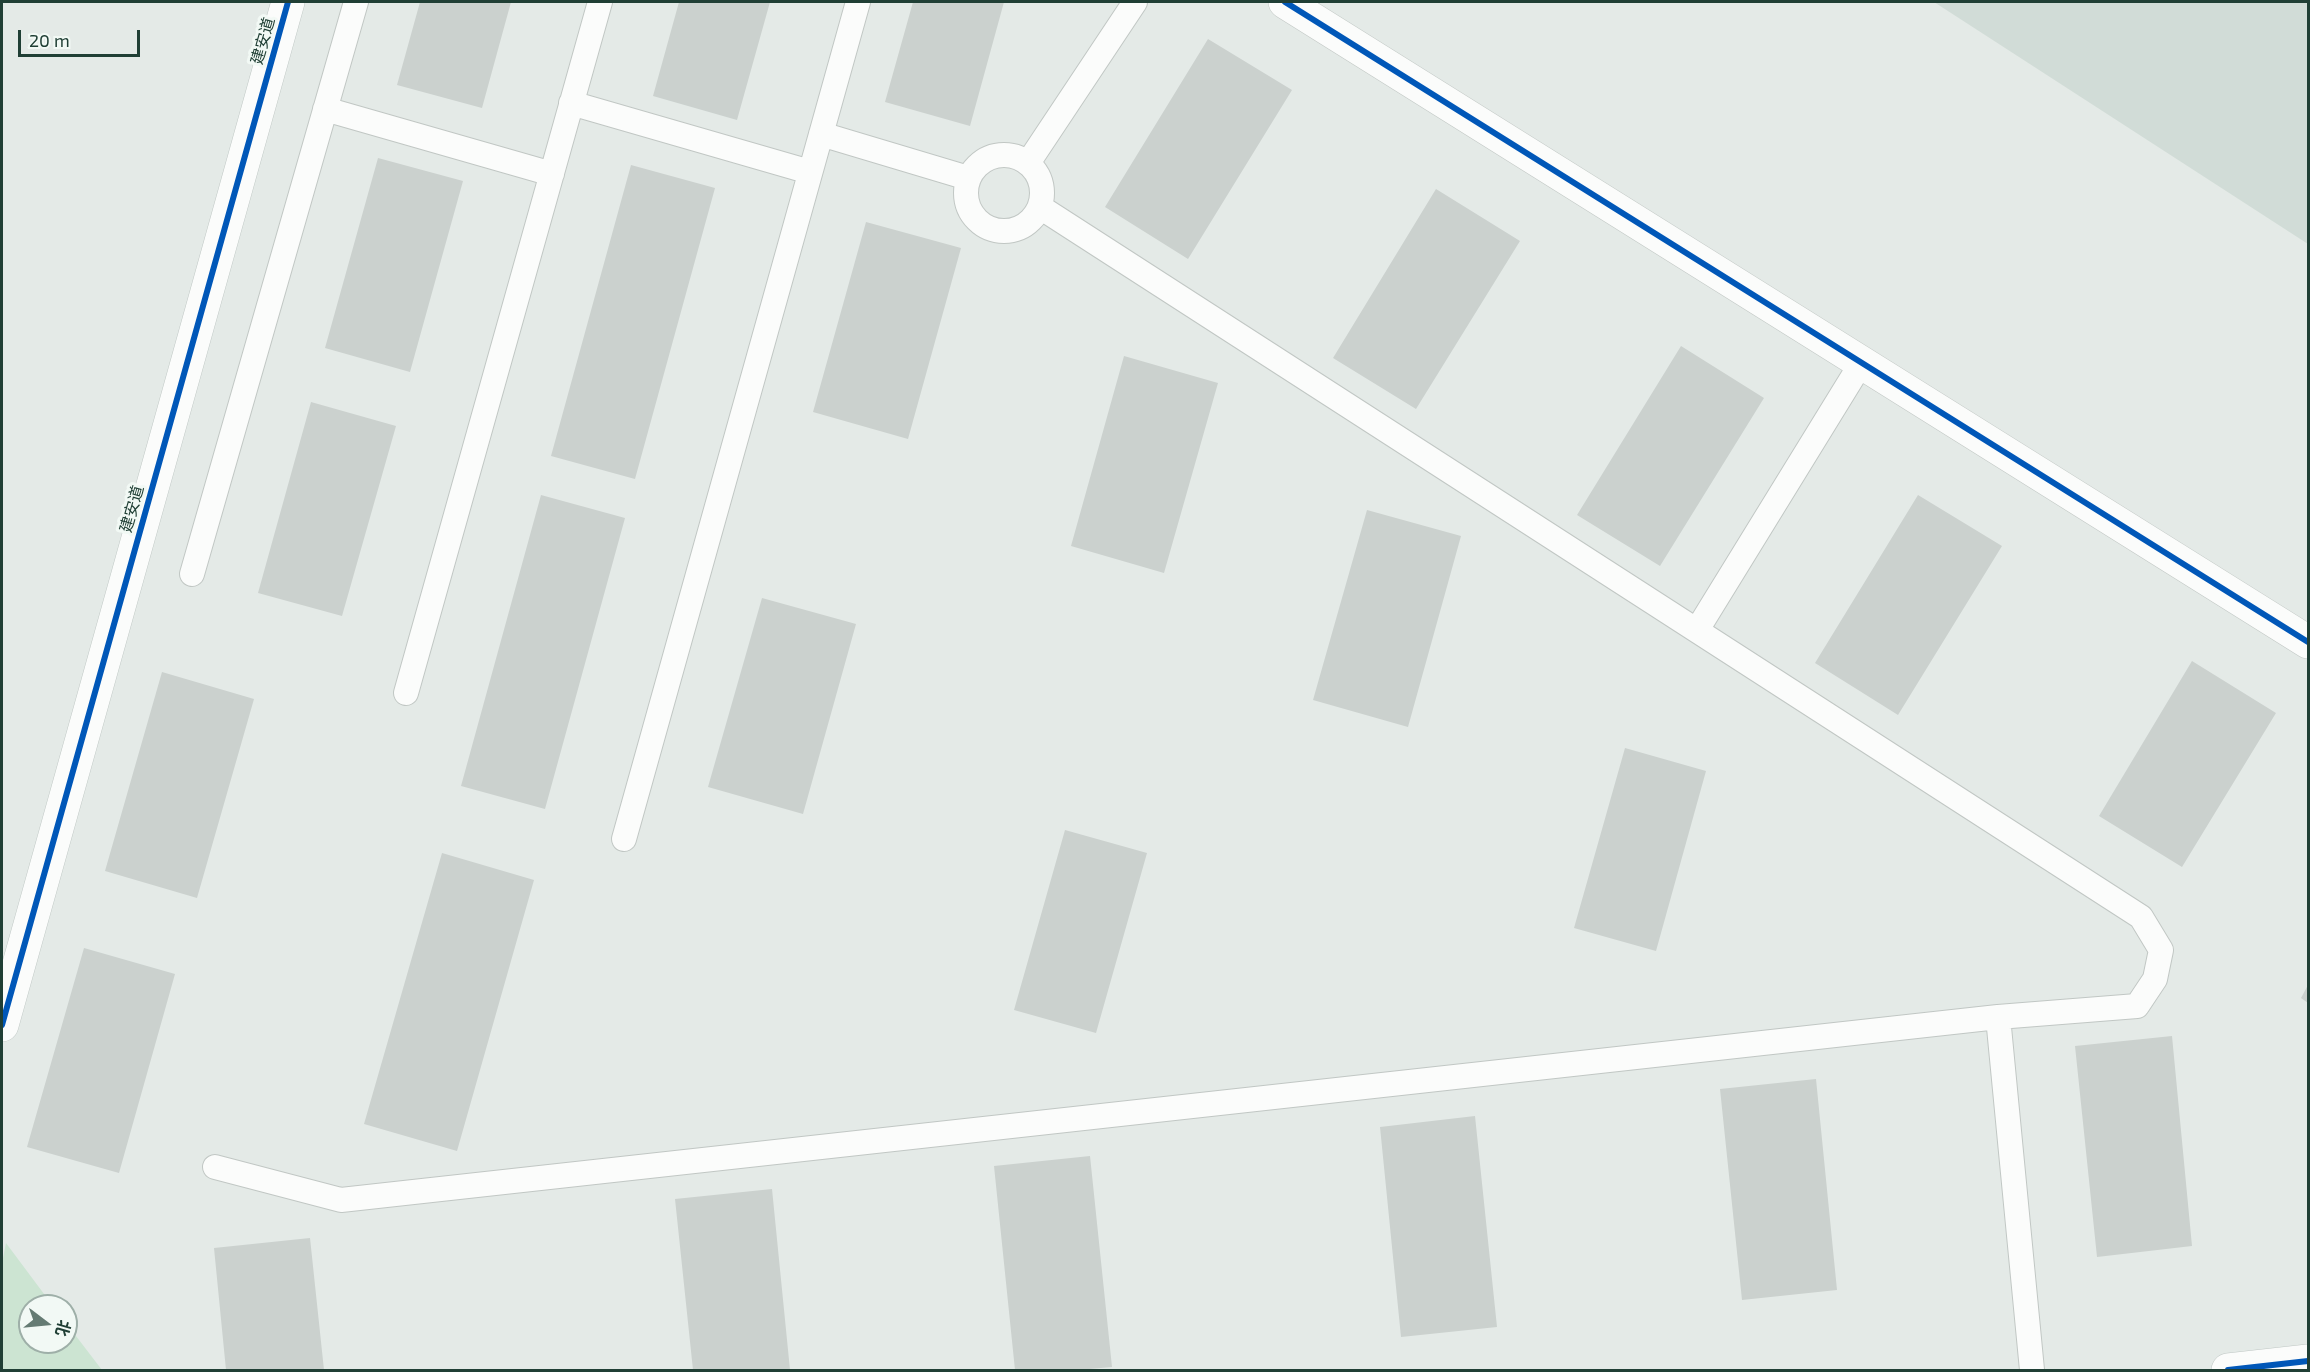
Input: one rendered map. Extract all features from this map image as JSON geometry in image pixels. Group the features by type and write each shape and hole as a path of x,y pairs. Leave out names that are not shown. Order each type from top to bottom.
{"street":[{"name":"建安道","path":"2,1024 288,2"},
{"path":"1284,2 2308,642"},
{"path":"2228,1371 2308,1361"}],"lane":[{"path":"192,574 356,2"},
{"path":"406,693 600,2"},
{"path":"624,839 858,2"},
{"path":"1028,163 1135,2"},
{"path":"571,103 810,172"},
{"path":"326,109 552,174"},
{"path":"821,134 968,178"},
{"path":"1006,154 1028,163 1041,183 1043,195 1040,207 1025,226 1014,231 990,229 979,222 971,213 967,202 968,178 984,160 994,156 1006,154"},
{"path":"215,1167 341,1200 1998,1017 2137,1006 2155,979 2161,950 2141,916 1040,207"},
{"path":"1697,630 1862,362"},
{"path":"1998,1017 2032,1371"}],"shaded area":[{"path":"1934,2 2308,2 2308,244"}],"green space":[{"path":"6,1243 44,1294 18,1294 18,1354 78,1354 78,1339 102,1370 2,1370 2,1263"}],"building":[{"path":"420,2 511,2 482,108 397,85"},
{"path":"679,2 770,2 737,120 653,96"},
{"path":"913,2 1004,2 970,126 885,102"},
{"path":"1208,39 1292,90 1188,259 1105,207"},
{"path":"378,158 463,181 410,372 325,348"},
{"path":"631,165 715,188 635,479 551,456"},
{"path":"1436,189 1520,241 1416,409 1333,358"},
{"path":"866,222 961,248 908,439 813,412"},
{"path":"1681,346 1764,398 1660,566 1577,515"},
{"path":"1124,356 1218,383 1164,573 1071,546"},
{"path":"311,402 396,426 342,616 258,593"},
{"path":"541,495 625,518 545,809 461,786"},
{"path":"1918,495 2002,546 1898,715 1815,663"},
{"path":"1367,510 1461,536 1408,727 1313,700"},
{"path":"762,598 856,624 803,814 708,787"},
{"path":"2192,661 2276,713 2182,867 2099,816"},
{"path":"162,672 254,699 197,898 105,871"},
{"path":"1625,748 1706,771 1656,951 1574,928"},
{"path":"1065,830 1147,853 1096,1033 1014,1010"},
{"path":"442,853 534,880 457,1151 364,1124"},
{"path":"84,948 175,974 119,1173 27,1147"},
{"path":"2308,985 2308,1003 2301,998"},
{"path":"2172,1036 2192,1246 2097,1257 2075,1046"},
{"path":"1816,1079 1837,1290 1742,1300 1720,1089"},
{"path":"1475,1116 1497,1327 1401,1337 1380,1127"},
{"path":"1090,1156 1112,1367 1078,1370 1015,1370 994,1166"},
{"path":"772,1189 790,1370 693,1370 675,1199"},
{"path":"310,1238 324,1370 226,1370 214,1248"}],"cycle path":[{"path":"2,1025 288,2"},
{"path":"1285,2 2308,642"},
{"path":"2228,1370 2308,1361"}]}
